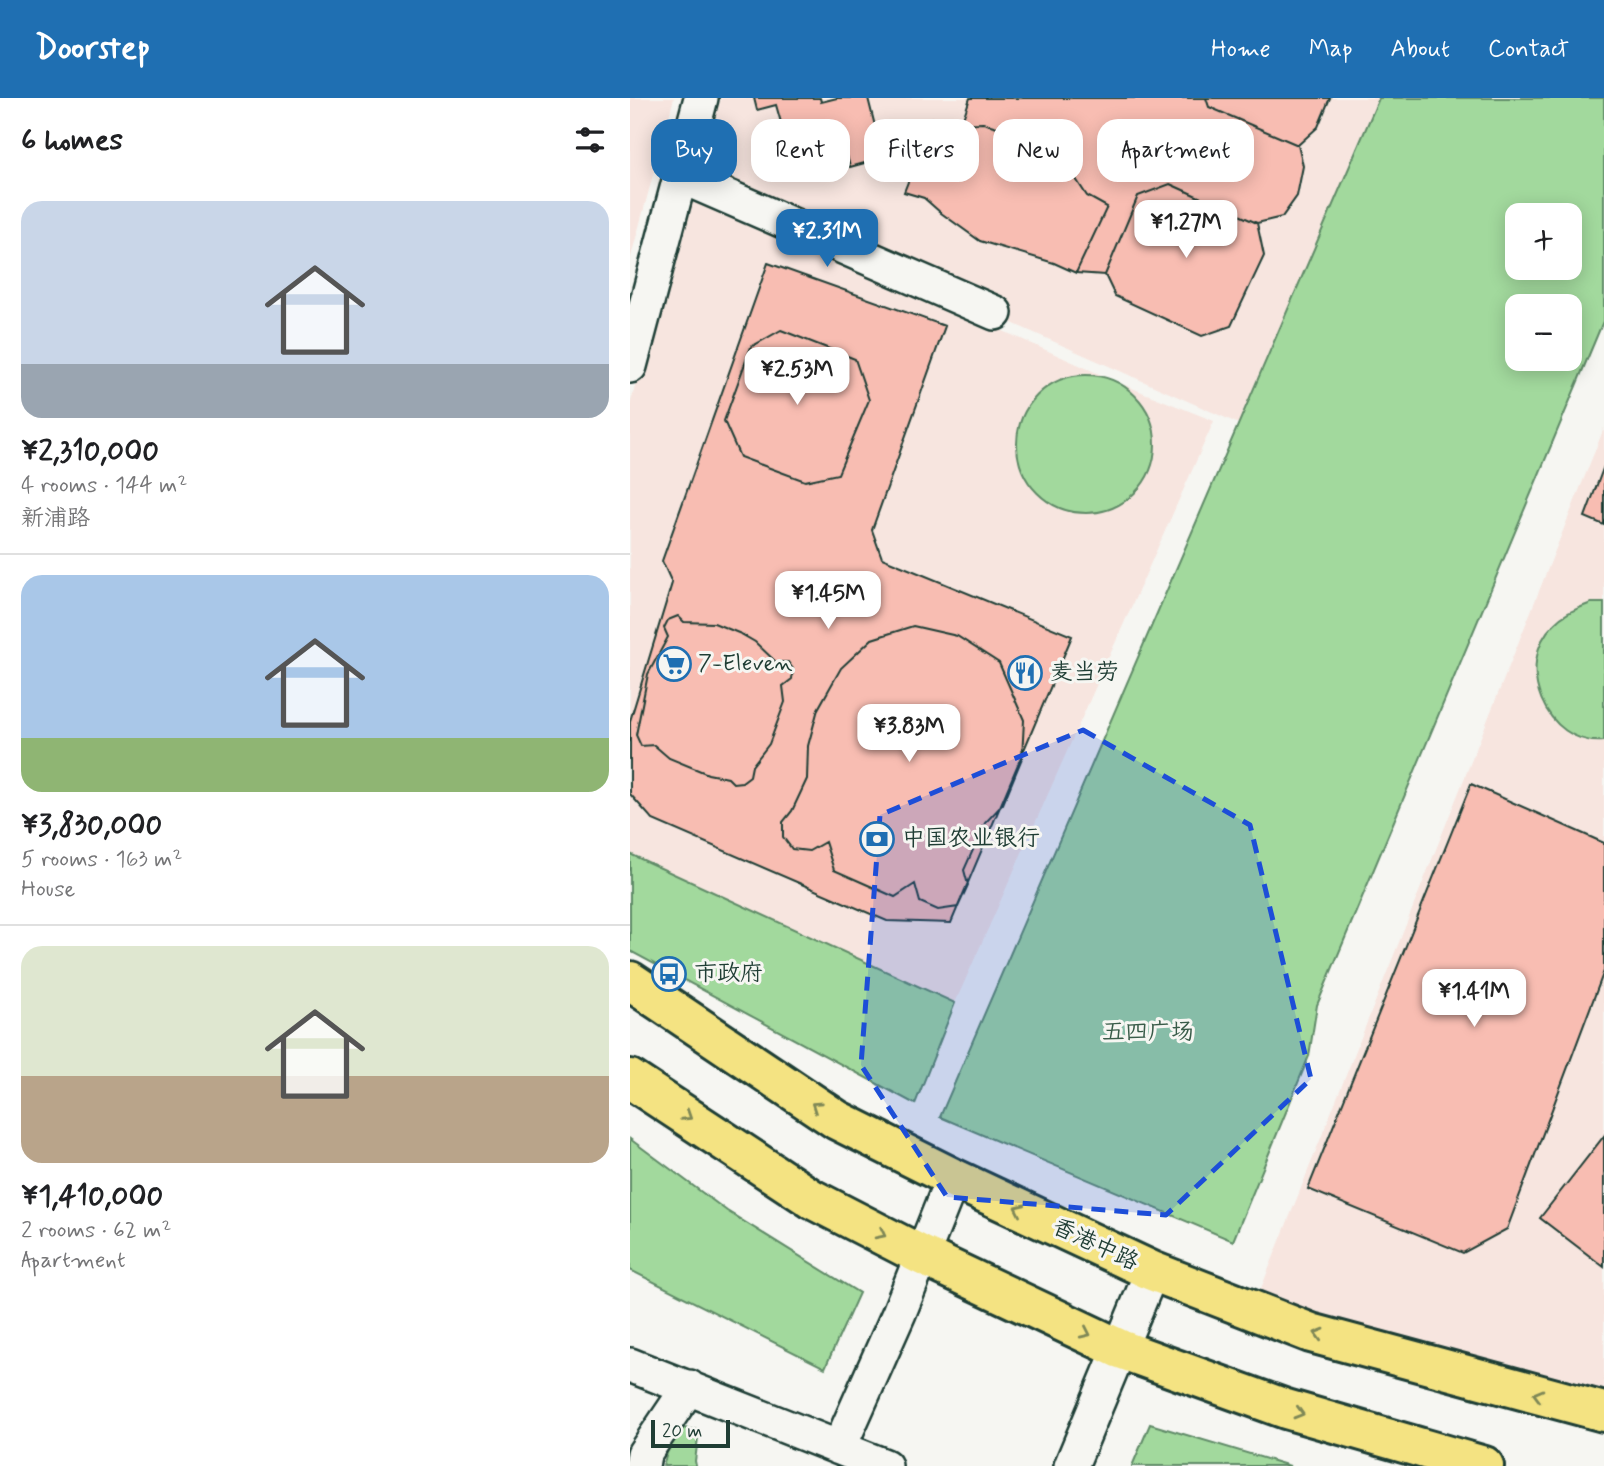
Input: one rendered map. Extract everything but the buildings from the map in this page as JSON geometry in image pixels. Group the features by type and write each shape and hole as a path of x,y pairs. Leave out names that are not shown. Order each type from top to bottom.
{"main road":[{"name":"香港中路","path":"630,981 837,1120 953,1178 1152,1271 1311,1333 1604,1412"},
{"path":"630,1079 812,1199 921,1255 1120,1349 1286,1409 1484,1466"}],"street":[{"path":"695,119 701,98"},
{"path":"630,366 678,182"},
{"path":"694,182 995,313"},
{"path":"839,1448 899,1313 953,1178"},
{"path":"1071,1466 1152,1271"},
{"path":"630,1365 885,1466"},
{"path":"642,1466 644,1454 689,1387"}],"highlighted area":[{"path":"1083,730 1250,825 1311,1079 1166,1215 947,1197 861,1065 880,815"}],"shaded area":[{"path":"630,98 674,98 668,119 651,119 651,182 630,260"},
{"path":"721,98 1398,98 1255,431 697,183 737,182 737,119 715,119"},
{"path":"687,189 1117,382 1214,421 955,1003 630,854 630,405"},
{"path":"1604,428 1604,1416 1252,1311"}],"green space":[{"name":"五四广场","path":"1379,98 1604,98 1604,319 1317,1005 1309,1056 1233,1241 940,1117"},
{"path":"1086,375 1112,380 1135,395 1150,418 1155,444 1150,470 1135,493 1112,508 1086,513 1060,508 1037,493 1022,470 1017,444 1022,418 1037,395 1060,380"},
{"path":"1591,603 1604,603 1604,741 1583,739 1566,730 1551,717 1536,680 1536,660 1542,641 1554,624 1562,617"},
{"path":"630,854 955,1003 915,1104 630,951"},
{"path":"630,1139 727,1211 859,1293 825,1368 630,1270"},
{"path":"1150,1424 1290,1466 1132,1466"},
{"path":"683,1428 699,1430 696,1466 663,1466 668,1450"}],"place":[{"name":"7-Eleven","path":"674,664"},
{"name":"麦当劳","path":"1025,673"},
{"name":"中国农业银行","path":"877,839"},
{"name":"市政府","path":"669,974"}]}
